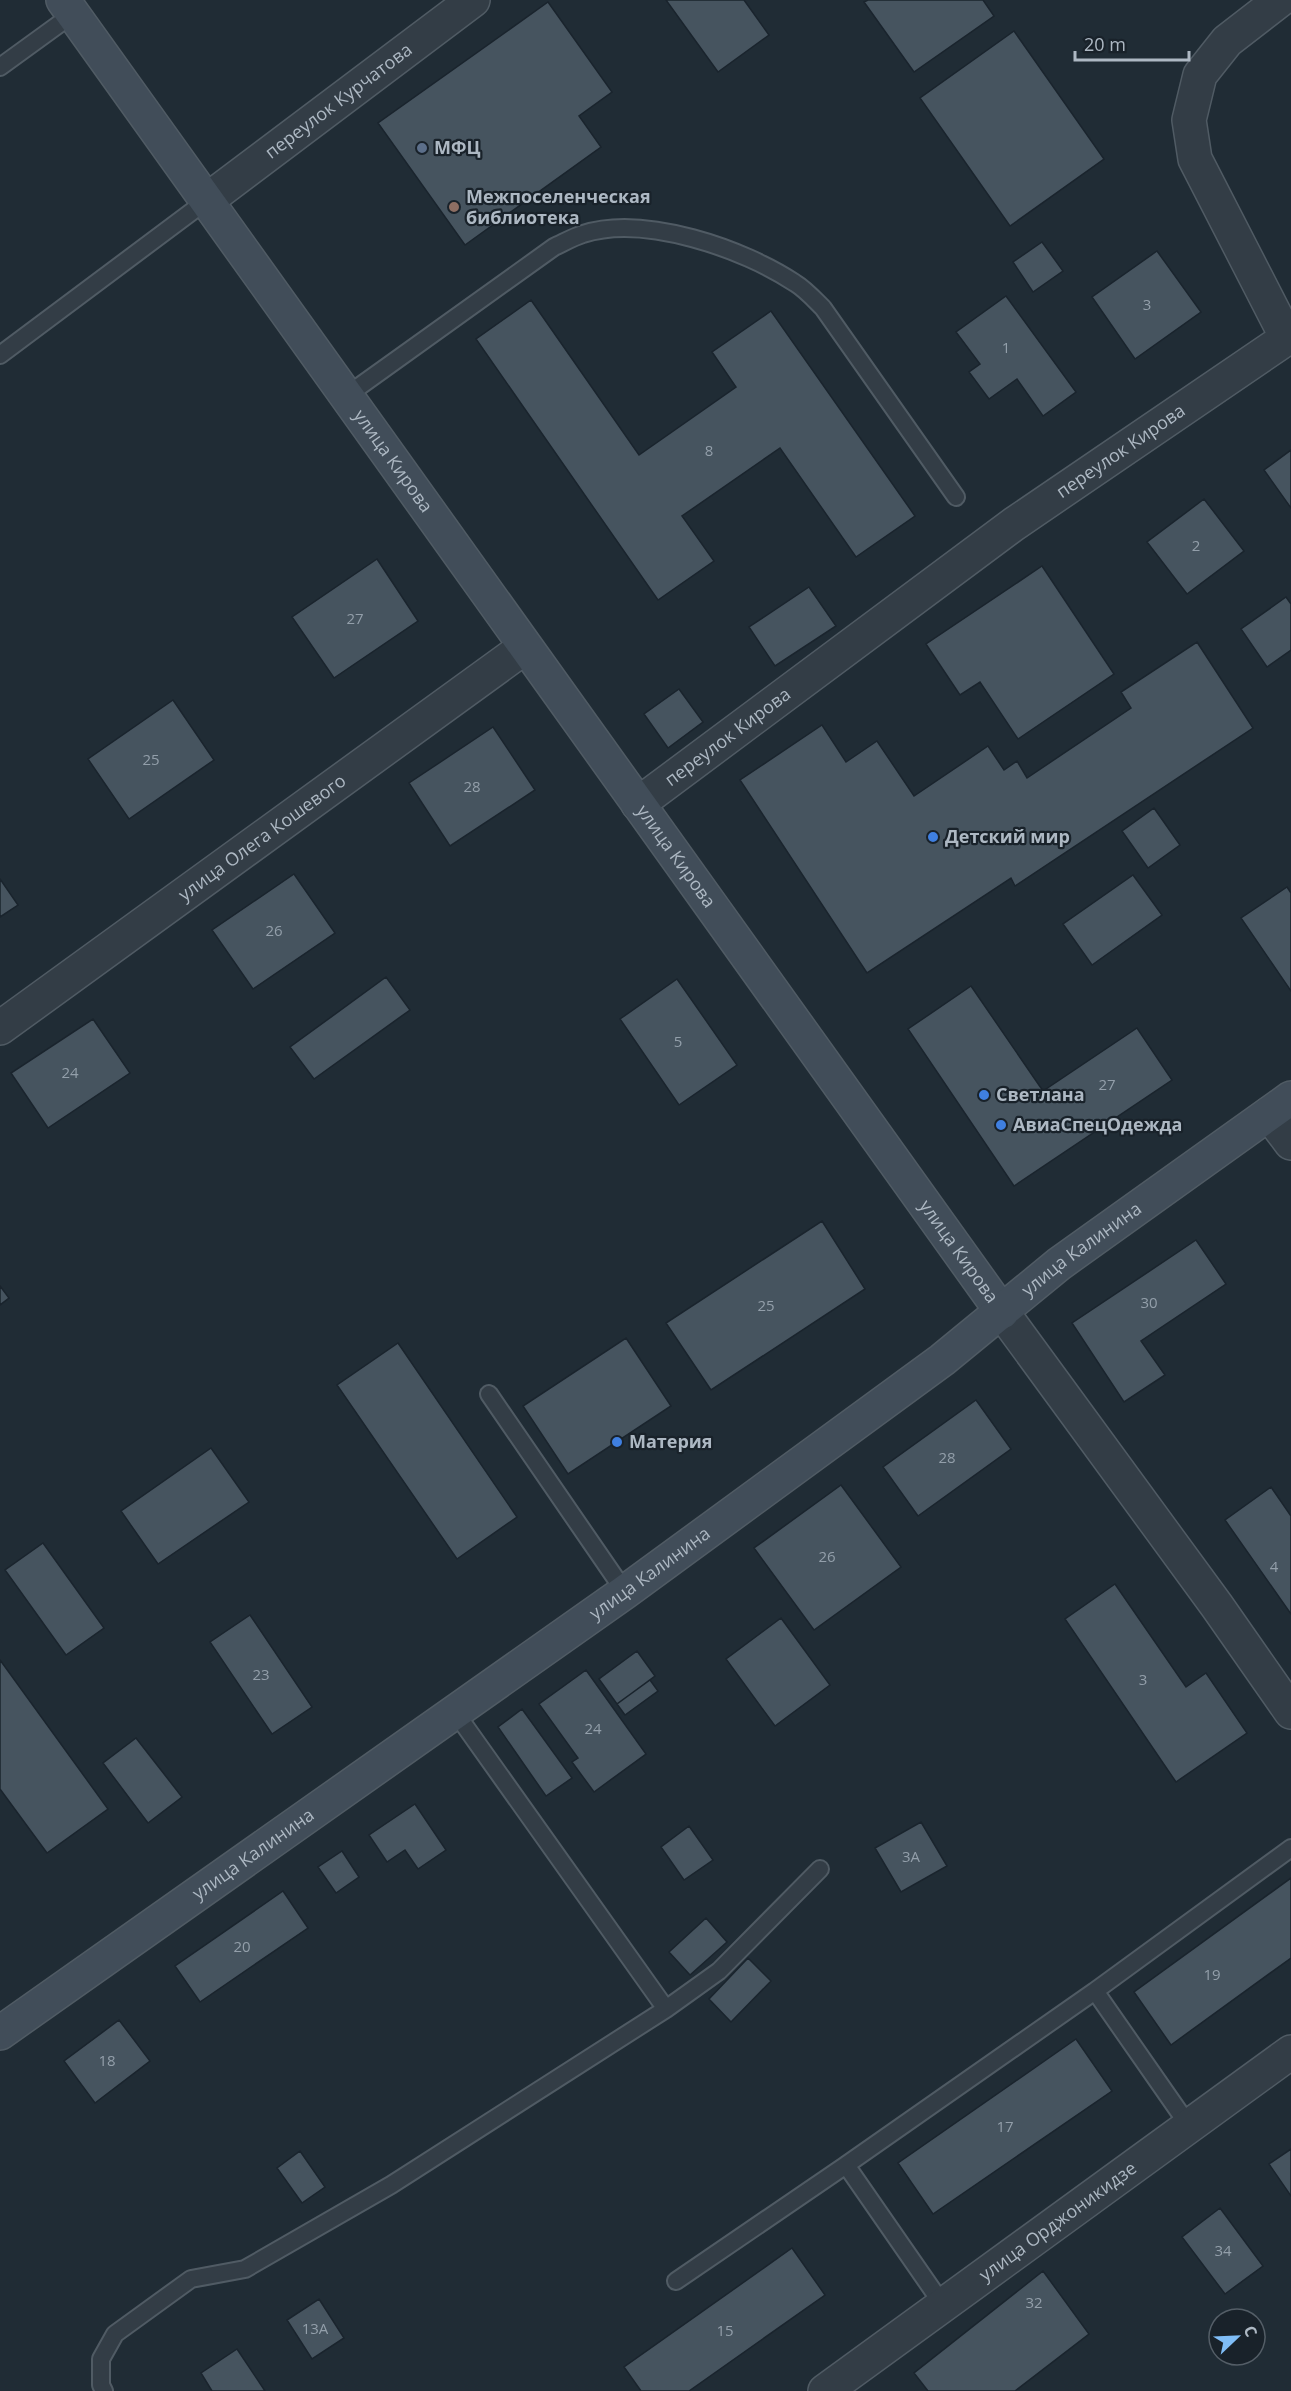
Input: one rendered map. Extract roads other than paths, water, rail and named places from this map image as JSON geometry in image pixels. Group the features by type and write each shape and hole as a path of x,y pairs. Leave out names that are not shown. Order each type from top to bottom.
{"street":[{"name":"переулок Курчатова","path":"206,201 473,0"},
{"name":"переулок Кирова","path":"638,804 1014,525 1289,337 1195,159 1188,120 1200,75 1227,41 1280,0"},
{"name":"улица Кирова","path":"68,7 1291,1712"},
{"name":"улица Олега Кошевого","path":"0,1028 525,647"},
{"name":"улица Калинина","path":"0,2033 625,1592 942,1360 1059,1264 1280,1106"},
{"path":"1280,1106 1291,1143"},
{"name":"улица Орджоникидзе","path":"825,2391 1291,2052"}],"lane":[{"path":"0,67 68,7"},
{"path":"0,355 206,201"},
{"path":"346,396 554,247 585,233 620,229 660,231 712,243 754,260 796,283 823,308 956,497"},
{"path":"489,1394 625,1592"},
{"path":"455,1712 666,2009"},
{"path":"676,2281 1095,1991 1291,1848"},
{"path":"104,2391 101,2385 101,2359 115,2334 191,2279 245,2270 391,2185 666,2009 719,1971 820,1869"},
{"path":"1095,1991 1189,2126"},
{"path":"846,2165 943,2305"}],"place":[{"name":"МФЦ","path":"422,148"},
{"name":"Межпоселенческая библиотека","path":"454,207"},
{"name":"Детский мир","path":"933,837"},
{"name":"Светлана","path":"984,1095"},
{"name":"АвиаСпецОдежда","path":"1001,1125"},
{"name":"Материя","path":"617,1442"}]}
